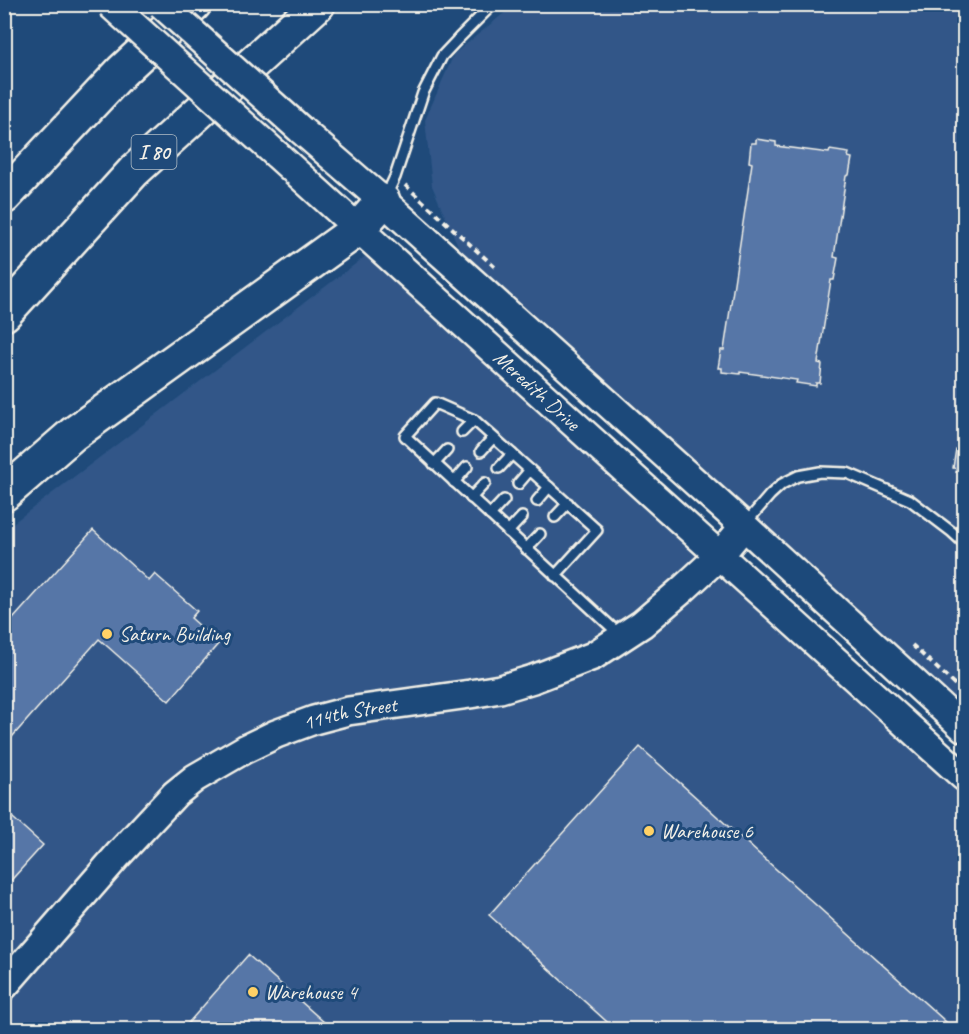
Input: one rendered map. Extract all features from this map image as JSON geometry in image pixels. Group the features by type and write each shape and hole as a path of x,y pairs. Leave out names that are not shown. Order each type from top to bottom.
{"highway":[{"path":"4,197 122,71 194,4"},
{"name":"I 80","path":"4,314 134,171 318,4"},
{"path":"4,494 74,434 358,229 383,201"}],"main road":[{"name":"Meredith Drive","path":"110,4 964,777"},
{"name":"Meredith Drive","path":"161,4 744,526 964,728"},
{"name":"114th Street","path":"4,986 118,855 175,794 195,778 276,734 314,720 348,711 500,688 533,679 593,656 642,624 720,555 744,526"}],"lane":[{"path":"383,201 395,177 423,93 442,56 493,4"},
{"path":"555,576 597,530 474,420 435,403 405,436 434,464 555,576 622,637"},
{"path":"462,432 474,420"},
{"path":"481,451 494,438"},
{"path":"434,464 447,450"},
{"path":"499,468 512,454"},
{"path":"454,482 467,467"},
{"path":"518,484 530,470"},
{"path":"744,526 782,484 798,476 820,472 847,473 910,500 964,543"},
{"path":"471,498 484,483"},
{"path":"537,501 549,487"},
{"path":"490,515 504,500"},
{"path":"555,517 568,503"},
{"path":"508,532 522,517"},
{"path":"526,549 540,534"}],"shaded area":[{"path":"514,5 964,5 964,728 475,285 432,186 425,120 454,54"},
{"path":"379,246 964,777 964,1029 5,1030 5,529"}],"building":[{"path":"756,139 776,142 776,146 829,153 830,150 849,153 848,157 852,158 849,175 846,176 834,257 838,258 834,280 831,280 818,363 822,364 820,383 816,383 816,386 796,383 797,380 740,372 740,374 722,372 722,368 718,368 721,350 724,350 752,163 749,162 751,143 756,143"},
{"path":"964,411 964,473 956,472 957,469 953,468 956,449 959,449"},
{"name":"Saturn Building","path":"93,530 149,581 155,574 197,611 191,618 219,643 169,701 99,639 4,746 4,629"},
{"name":"Warehouse 6","path":"640,747 955,1030 616,1030 489,915"},
{"path":"4,810 43,845 4,888"},
{"name":"Warehouse 4","path":"248,955 333,1030 182,1030"}],"place":[{"name":"Saturn Building","path":"107,634"},
{"name":"Warehouse 6","path":"649,831"},
{"name":"Warehouse 4","path":"253,992"}]}
